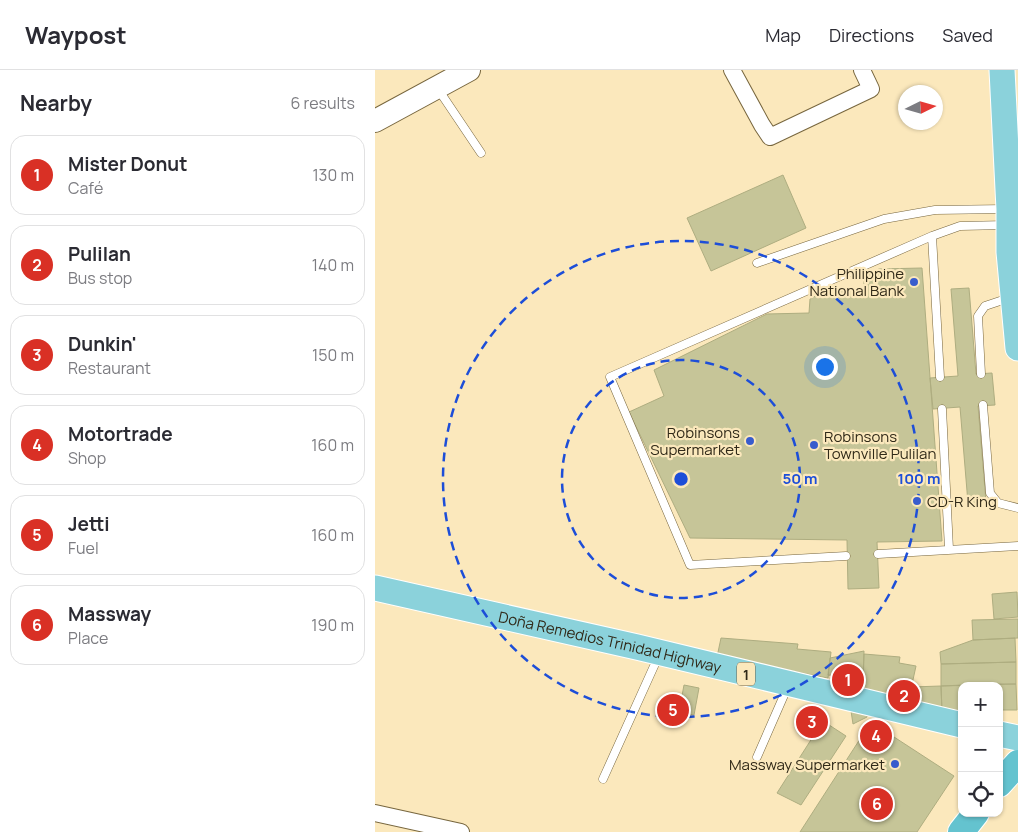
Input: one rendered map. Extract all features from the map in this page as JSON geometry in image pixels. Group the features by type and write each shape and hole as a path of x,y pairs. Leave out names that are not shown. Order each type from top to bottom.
{"highway":[{"path":"1003,780 1018,763"},
{"path":"961,832 973,817"}],"main road":[{"path":"375,122 469,70"},
{"path":"1005,83 1011,228 1009,252 1018,348"},
{"name":"Doña Remedios Trinidad Highway","path":"375,588 958,724"},
{"path":"1003,735 1018,738"}],"street":[{"path":"732,70 770,137 871,88 862,70"},
{"path":"375,813 461,832"}],"lane":[{"path":"437,88 481,153"},
{"path":"757,263 883,219 935,210 1011,228"},
{"path":"846,556 689,565 610,377 932,236 960,226 1011,228"},
{"path":"932,236 940,377"},
{"path":"981,374 978,316 985,306 1013,297"},
{"path":"983,405 990,493 998,503 1018,508"},
{"path":"942,408 949,549"},
{"path":"878,554 1018,546"},
{"path":"603,779 660,653"},
{"path":"757,757 788,684"}],"building":[{"path":"783,175 806,228 711,271 687,218"},
{"path":"922,268 942,541 877,542 879,588 848,589 847,540 690,538 629,412 664,396 654,370 767,314 809,313 810,299 823,292 864,291 864,275 879,269"},
{"path":"969,288 976,374 992,373 995,405 978,406 986,502 968,503 960,407 933,409 930,378 958,376 951,289"},
{"path":"1017,592 1018,617 994,619 992,594"},
{"path":"1018,619 1018,638 973,640 972,620"},
{"path":"721,638 798,644 797,649 831,652 828,678 717,657"},
{"path":"1015,638 1016,662 941,664 940,652 973,640"},
{"path":"864,651 863,679 828,675 830,658"},
{"path":"864,654 900,657 899,663 916,666 909,698 863,689"},
{"path":"1016,662 1016,684 1003,684 1003,682 958,682 958,686 941,686 941,664"},
{"path":"1003,684 1016,684 1017,710 1003,710"},
{"path":"684,685 699,688 694,715 679,712"},
{"path":"958,685 958,712 942,712 941,686"},
{"path":"941,686 942,712 907,703 911,687"},
{"path":"851,711 867,713 867,717 853,724"},
{"path":"823,721 846,736 801,805 777,793"},
{"name":"Massway Supermarket","path":"871,722 954,776 917,832 800,832"}],"place":[{"name":"Philippine National Bank","path":"914,282"},
{"name":"Robinsons Supermarket","path":"750,441"},
{"name":"Robinsons Townville Pulilan","path":"814,445"},
{"name":"CD-R King","path":"917,501"},
{"name":"Mister Donut","path":"848,680"},
{"name":"Pulilan","path":"904,696"},
{"name":"Jetti","path":"673,710"},
{"name":"Dunkin'","path":"812,722"},
{"name":"Motortrade","path":"876,736"},
{"name":"Massway Supermarket","path":"895,764"},
{"name":"Massway","path":"877,804"}]}
